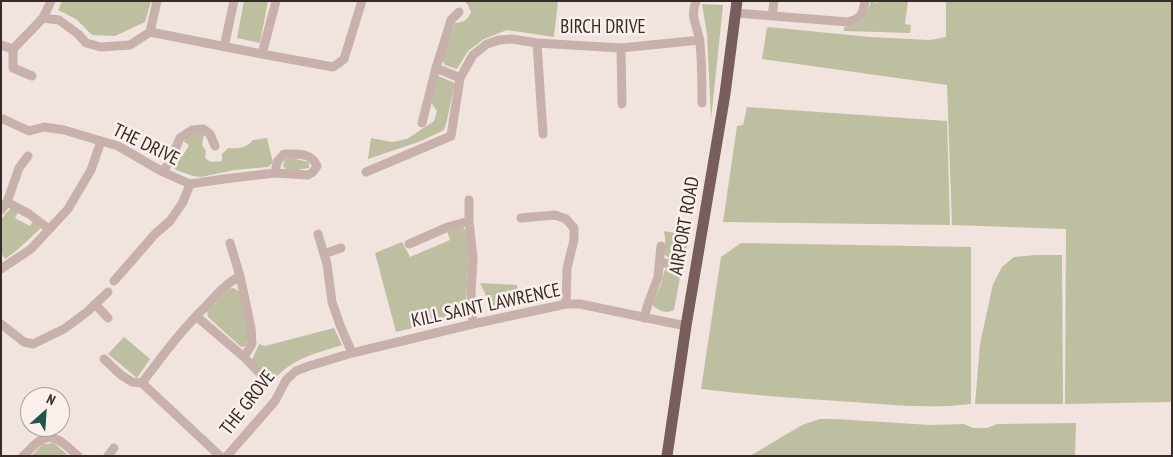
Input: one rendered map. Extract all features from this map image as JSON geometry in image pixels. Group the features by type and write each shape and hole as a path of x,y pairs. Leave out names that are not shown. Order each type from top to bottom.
{"main road":[{"name":"AIRPORT ROAD","path":"667,456 737,7"}],"street":[{"path":"32,76 13,68 13,49 43,18 51,1"},
{"path":"43,18 59,20 86,42 102,47 130,45 150,32 157,1"},
{"path":"224,47 234,1"},
{"path":"262,54 276,1"},
{"path":"150,32 333,67 344,59 362,1"},
{"path":"696,1 692,10 700,40 702,58 702,103"},
{"path":"772,16 774,1"},
{"path":"737,7 772,16 848,22 856,20 861,15 865,1"},
{"path":"422,123 451,20 459,12"},
{"name":"BIRCH DRIVE","path":"460,78 473,55 486,44 499,40 512,39 537,43 621,48 700,40"},
{"path":"537,43 543,134"},
{"path":"1,45 13,49"},
{"path":"621,48 622,104"},
{"path":"366,172 451,136 460,78 436,68"},
{"name":"THE DRIVE","path":"1,118 29,130 44,126 80,134 118,146 163,172 190,184"},
{"path":"163,172 180,138 192,130 203,129 210,134 215,146"},
{"path":"1,269 31,249 68,209 91,170 101,141"},
{"path":"1,210 7,202 20,168 28,156"},
{"path":"114,281 155,234 170,220 183,202 190,184 224,178 275,173"},
{"path":"469,200 473,258 471,294 473,324"},
{"path":"7,202 49,228"},
{"path":"521,218 555,216 566,219 574,228 574,240 567,268 566,304"},
{"path":"409,244 448,227 469,221"},
{"path":"318,234 324,254 332,302 352,353"},
{"name":"THE GROVE","path":"230,243 240,276 251,328 252,344 244,357"},
{"path":"644,318 656,282 661,246"},
{"path":"324,254 341,248"},
{"path":"660,262 676,266"},
{"path":"142,383 172,343 196,316 229,282 240,276"},
{"path":"1,324 24,342 33,344 64,329 96,305 108,292"},
{"name":"KILL SAINT LAWRENCE","path":"296,371 352,353 566,304 580,304 686,326"},
{"path":"96,305 108,318"},
{"name":"THE GROVE","path":"196,316 244,357 266,381"},
{"name":"THE GROVE","path":"104,360 132,382 142,383 220,456"},
{"name":"THE GROVE","path":"227,456 275,401 286,380 296,371"},
{"path":"23,456 42,439 51,437 60,441 78,456"},
{"path":"108,456 114,448"}],"green space":[{"path":"62,1 151,1 145,22 115,36 92,35 76,19 58,10"},
{"path":"244,1 268,1 260,43 237,38"},
{"path":"464,1 558,1 554,37 507,30 484,39 468,51 457,69 445,65 442,60 455,23 465,21 471,12"},
{"path":"871,1 876,3 877,1 908,1 905,24 911,25 910,33 844,31 844,27 863,20"},
{"path":"946,1 1172,1 1172,402 1065,404 1066,229 952,225 947,85 762,59 767,27 767,29 768,27 870,37 930,40 946,37"},
{"path":"702,4 723,5 711,120 707,34"},
{"path":"438,76 455,83 444,130 421,141 368,159 371,138 392,142 407,139 434,121 437,111 431,102"},
{"path":"747,107 947,121 950,225 723,222 737,126 743,125"},
{"path":"195,132 204,135 202,145 206,151 205,158 209,161 222,161 222,154 228,148 242,147 248,145 253,140 267,138 273,163 268,167 234,170 201,177 176,170 173,162 177,155 182,157 189,145 184,142 185,139"},
{"path":"291,158 309,162 309,168 286,170 283,166 285,159"},
{"path":"10,209 19,211 15,218 30,226 33,221 38,224 40,229 5,259 1,255 1,220"},
{"path":"458,226 463,227 466,231 469,259 463,316 396,332 375,253 402,242 410,257 450,240 447,231"},
{"path":"664,231 690,236 683,261 669,258 665,255"},
{"path":"741,243 971,247 971,404 942,406 898,405 777,397 701,389 721,257"},
{"path":"1062,255 1063,404 975,404 980,344 993,284 1002,267 1014,257"},
{"path":"667,267 681,272 674,310 665,312 652,305"},
{"path":"480,283 517,285 518,305 489,311 485,293"},
{"path":"234,288 239,292 249,336 246,346 241,347 208,317 207,311 228,289"},
{"path":"334,328 342,345 296,362 287,367 273,381 252,360 259,344 265,346"},
{"path":"124,337 150,359 137,378 108,354"},
{"path":"820,419 930,425 964,424 973,428 987,428 997,424 1076,423 1075,456 750,456 802,425"},
{"path":"54,443 69,456 31,456 43,444"}]}
